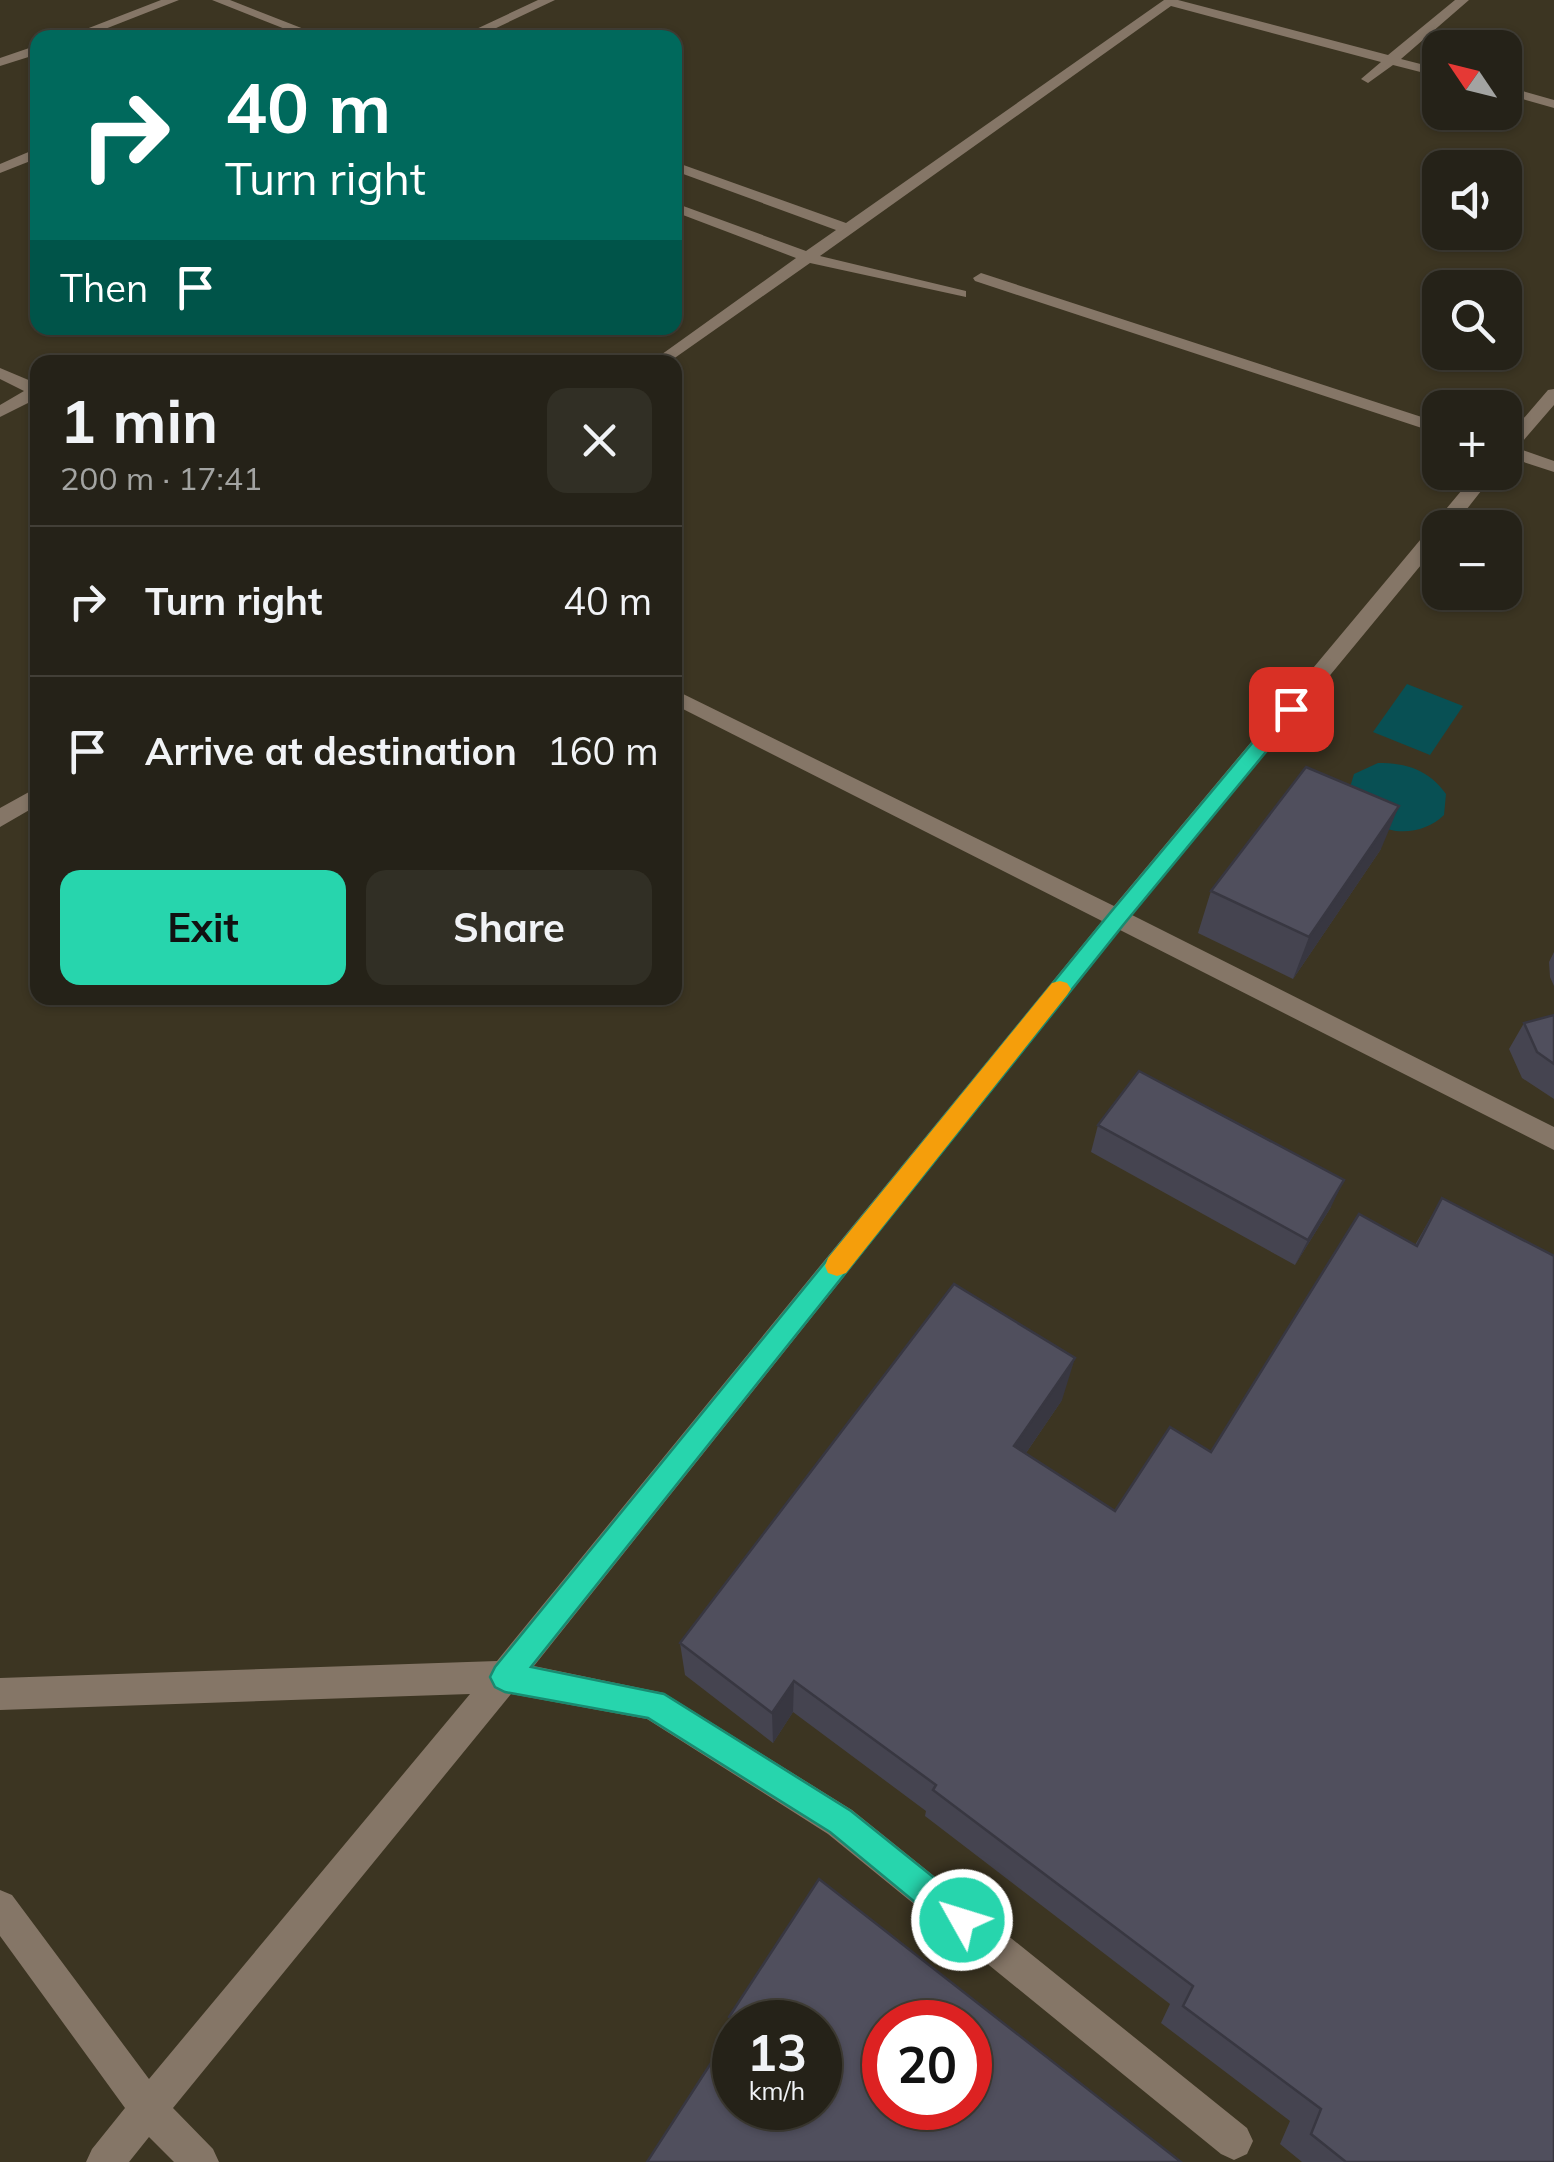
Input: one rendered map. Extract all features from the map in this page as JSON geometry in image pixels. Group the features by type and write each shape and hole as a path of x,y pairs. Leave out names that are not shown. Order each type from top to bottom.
{"lane":[{"path":"91,30 173,0"},
{"path":"218,0 299,30"},
{"path":"481,30 549,0"},
{"path":"1368,79 1463,0"},
{"path":"668,355 1170,1 1422,68"},
{"path":"0,62 30,52"},
{"path":"1522,95 1554,104"},
{"path":"0,169 30,156"},
{"path":"682,169 846,228"},
{"path":"682,210 806,257 960,294"},
{"path":"980,278 1422,423"},
{"path":"0,373 30,388"},
{"path":"1522,431 1554,394"},
{"path":"0,412 30,395"},
{"path":"1522,456 1554,466"},
{"path":"1456,510 1473,490"},
{"path":"105,2162 505,1677 1117,918 1422,551"},
{"path":"682,700 1554,1140"},
{"path":"0,819 30,799"},
{"path":"0,1694 505,1677 653,1704 840,1822 1234,2141"},
{"path":"0,1907 148,2109 200,2162"}],"shaded area":[{"path":"0,0 1554,0 1554,2162 0,2162"}],"water":[{"path":"1407,684 1463,706 1430,755 1373,732"},
{"path":"1378,763 1408,766 1432,779 1446,794 1444,815 1411,831 1384,828 1372,821 1348,794 1354,774"}],"building":[{"path":"1306,767 1399,806 1309,937 1211,891"},
{"path":"1554,1015 1554,1064 1537,1052 1524,1023"},
{"path":"1139,1071 1344,1180 1308,1240 1098,1125"},
{"path":"1442,1198 1554,1256 1554,2162 1346,2162 1311,2134 1321,2109 1183,2006 1193,1986 933,1790 936,1785 794,1681 772,1713 680,1643 954,1284 1075,1358 1014,1446 1115,1511 1170,1427 1211,1452 1359,1214 1417,1246"},
{"path":"819,1879 974,2000 862,2000 862,2130 992,2130 992,2014 1181,2162 647,2162 712,2062 712,2130 842,2130 842,2000 740,2000"}],"slow traffic":[{"path":"837,1266 1060,989"}],"route":[{"path":"962,1920 840,1822 653,1704 505,1677 1117,918 1291,709"}]}
